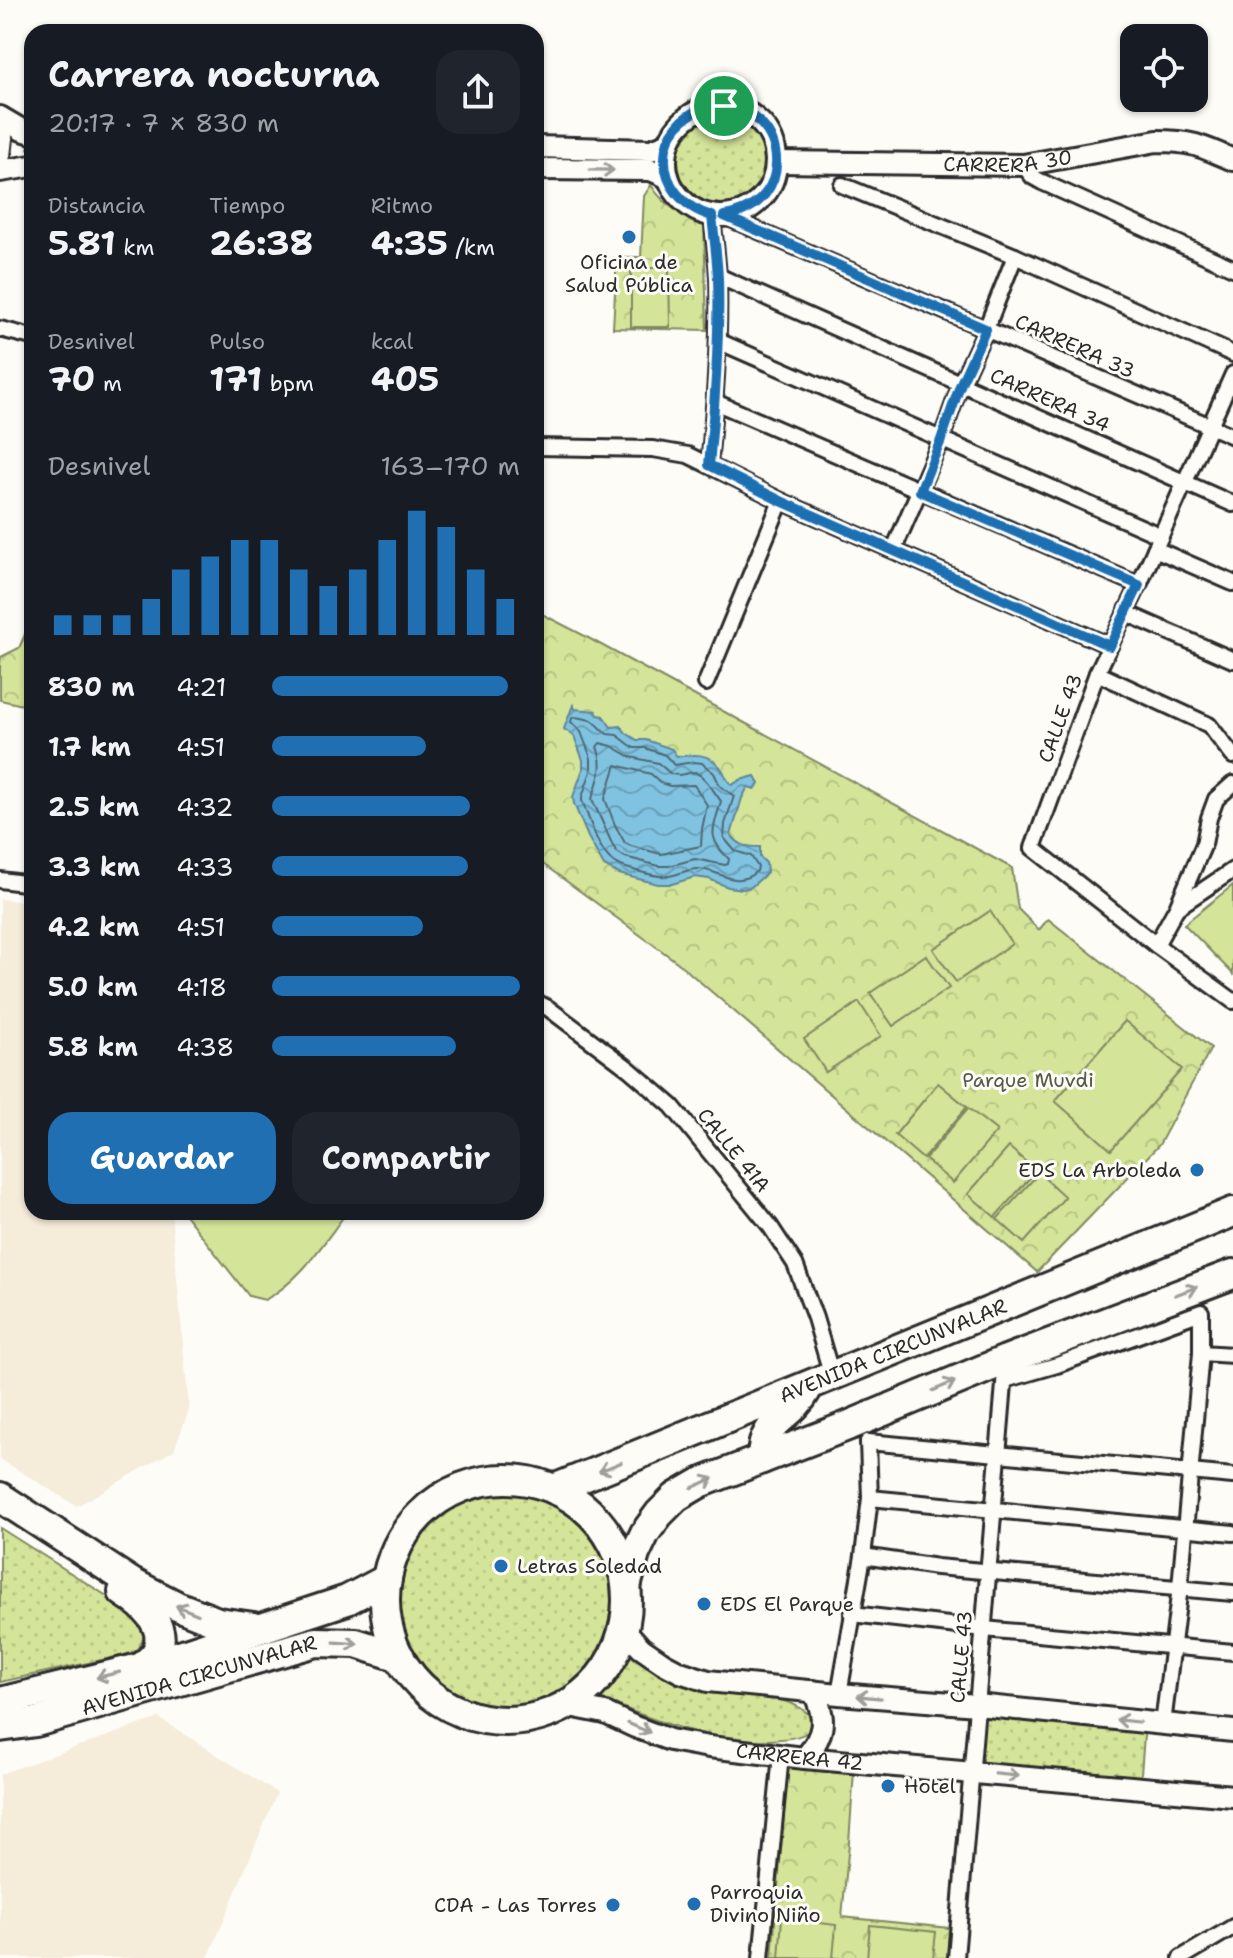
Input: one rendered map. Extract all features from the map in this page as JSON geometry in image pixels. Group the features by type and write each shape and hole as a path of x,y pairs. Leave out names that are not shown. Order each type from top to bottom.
{"highway":[{"name":"AVENIDA CIRCUNVALAR","path":"554,1489 820,1381 1228,1208"},
{"path":"626,1584 645,1533 676,1497 700,1483 762,1459 859,1434 1233,1274"},
{"path":"762,1459 765,1436 820,1381"},
{"path":"501,1479 528,1481 554,1489 595,1518 621,1560 627,1599 624,1629 616,1652 603,1673 586,1691 543,1715 520,1720 496,1720 473,1716 450,1707 430,1694 413,1677 392,1638 386,1619 385,1599 394,1552 408,1529 426,1509 449,1493 474,1483 501,1479"},
{"path":"0,1497 132,1583 177,1606 218,1622 263,1628"},
{"path":"0,1515 140,1602 152,1616 159,1636 157,1652 143,1667"},
{"name":"AVENIDA CIRCUNVALAR","path":"0,1702 143,1667 347,1600 387,1579"},
{"name":"AVENIDA CIRCUNVALAR","path":"0,1727 36,1722 316,1642 356,1643 400,1657"},
{"path":"0,1741 36,1722"}],"street":[{"path":"724,106 744,111 761,123 773,141 776,162 772,182 761,200 744,211 718,216 689,207 672,189 665,166 667,144 676,128 689,115 705,108 724,106"},
{"path":"0,118 24,131"},
{"path":"0,118 0,156"},
{"name":"CARRERA 30","path":"776,162 1023,165 1157,141 1186,141 1233,160"},
{"path":"544,147 651,150 667,144"},
{"path":"1023,165 1042,182 1233,268"},
{"path":"0,171 24,167"},
{"path":"544,169 651,170 667,177"},
{"path":"842,185 1015,256 1233,354"},
{"path":"709,465 718,341 718,216"},
{"name":"CARRERA 33","path":"718,216 1233,436"},
{"path":"894,549 1015,256"},
{"name":"CARRERA 34","path":"718,276 1233,504"},
{"path":"0,329 24,335"},
{"path":"718,341 941,440 1158,543 1233,583"},
{"name":"CALLE 43","path":"1233,374 1097,673 1033,848 1233,1001"},
{"path":"715,402 1139,585"},
{"path":"544,447 653,449 688,455 781,501 1110,646"},
{"path":"706,683 781,501"},
{"path":"1126,613 1233,660"},
{"path":"1097,673 1209,725 1233,756"},
{"path":"1156,945 1177,907 1204,844 1216,799 1233,784"},
{"path":"1177,907 1233,870"},
{"path":"0,880 24,883"},
{"name":"CALLE 41A","path":"544,1006 629,1069 672,1106 770,1226 795,1264 815,1318 820,1381"},
{"path":"1005,1370 1115,1344 1201,1312 1201,1353 1180,1587 1163,1724"},
{"path":"1201,1353 1233,1355"},
{"name":"CALLE 43","path":"956,1958 1005,1370"},
{"path":"839,1694 870,1498 859,1434 998,1453 1233,1476"},
{"path":"870,1498 1233,1533"},
{"path":"863,1556 937,1567 1233,1593"},
{"path":"852,1614 1233,1652"},
{"path":"624,1629 641,1648 663,1663 708,1681 1233,1731"},
{"path":"805,1758 817,1744 823,1726 821,1707 813,1691"},
{"name":"CARRERA 42","path":"565,1705 605,1713 670,1740 709,1747 1233,1796"},
{"path":"761,1958 781,1755"},
{"path":"1181,1958 1233,1927"}],"shaded area":[{"path":"0,899 24,902 24,1220 172,1220 189,1410 174,1450 77,1506 0,1459"},
{"path":"159,1718 277,1793 208,1958 0,1958 0,1774"}],"green space":[{"path":"721,114 739,118 755,128 765,144 769,162 765,180 755,196 739,206 721,210 703,206 687,196 677,180 673,162 677,144 687,128 703,118"},
{"path":"651,185 674,209 704,222 707,330 613,328 617,257 641,257 644,196"},
{"path":"631,268 669,268 670,327 631,327"},
{"name":"Parque Muvdi","path":"544,615 1012,868 1018,909 1039,930 1048,919 1211,1048 1159,1145 1037,1272 677,962 544,865"},
{"path":"24,637 24,705 0,700 1,657 19,648"},
{"path":"1233,885 1233,974 1184,924"},
{"path":"990,911 1012,944 956,982 933,949"},
{"path":"926,955 949,988 893,1026 870,993"},
{"path":"859,1002 881,1036 826,1072 804,1039"},
{"path":"1125,1021 1182,1069 1111,1150 1055,1101"},
{"path":"938,1083 967,1107 923,1159 895,1135"},
{"path":"968,1108 997,1131 953,1183 925,1159"},
{"path":"1009,1147 1036,1171 995,1217 968,1194"},
{"path":"1039,1173 1065,1197 1024,1243 997,1219"},
{"path":"189,1220 341,1220 301,1272 278,1292 265,1300 249,1296"},
{"path":"505,1494 546,1502 580,1525 603,1559 611,1600 603,1641 580,1675 546,1698 505,1706 464,1698 430,1675 407,1641 399,1600 407,1559 430,1525 464,1502"},
{"path":"0,1528 135,1614 145,1632 139,1650 0,1682"},
{"path":"630,1647 678,1677 709,1691 789,1703 813,1719 812,1730 781,1739 725,1738 659,1721 596,1696 615,1675"},
{"path":"977,1705 1145,1723 1140,1787 972,1772"},
{"path":"788,1765 854,1771 842,1917 949,1928 947,1958 772,1958"},
{"path":"782,1918 836,1925 833,1958 779,1958"},
{"path":"870,1925 936,1932 933,1958 867,1958"}],"water":[{"path":"573,705 575,709 596,711 611,727 621,726 637,740 672,749 677,757 695,755 711,759 732,785 755,776 759,784 755,789 748,787 731,835 744,845 760,847 760,857 766,863 767,873 751,887 743,889 695,877 672,884 658,884 619,874 604,866 574,804 583,760 574,736 564,729"}],"place":[{"name":"Oficina de Salud Pública","path":"629,237"},
{"name":"EDS La Arboleda","path":"1197,1170"},
{"name":"Letras Soledad","path":"501,1566"},
{"name":"EDS El Parque","path":"704,1604"},
{"name":"Hotel","path":"888,1786"},
{"name":"Parroquia Divino Niño","path":"694,1904"},
{"name":"CDA - Las Torres","path":"613,1905"}],"route":[{"path":"724,106 744,111 761,123 773,141 776,162 772,182 761,200 744,211 724,216 986,329 961,383 920,491 1139,585 1110,646 781,501 709,465 718,341 718,276 712,216 689,207 672,189 667,177 665,155 667,144 681,121 696,111 724,106"}]}
